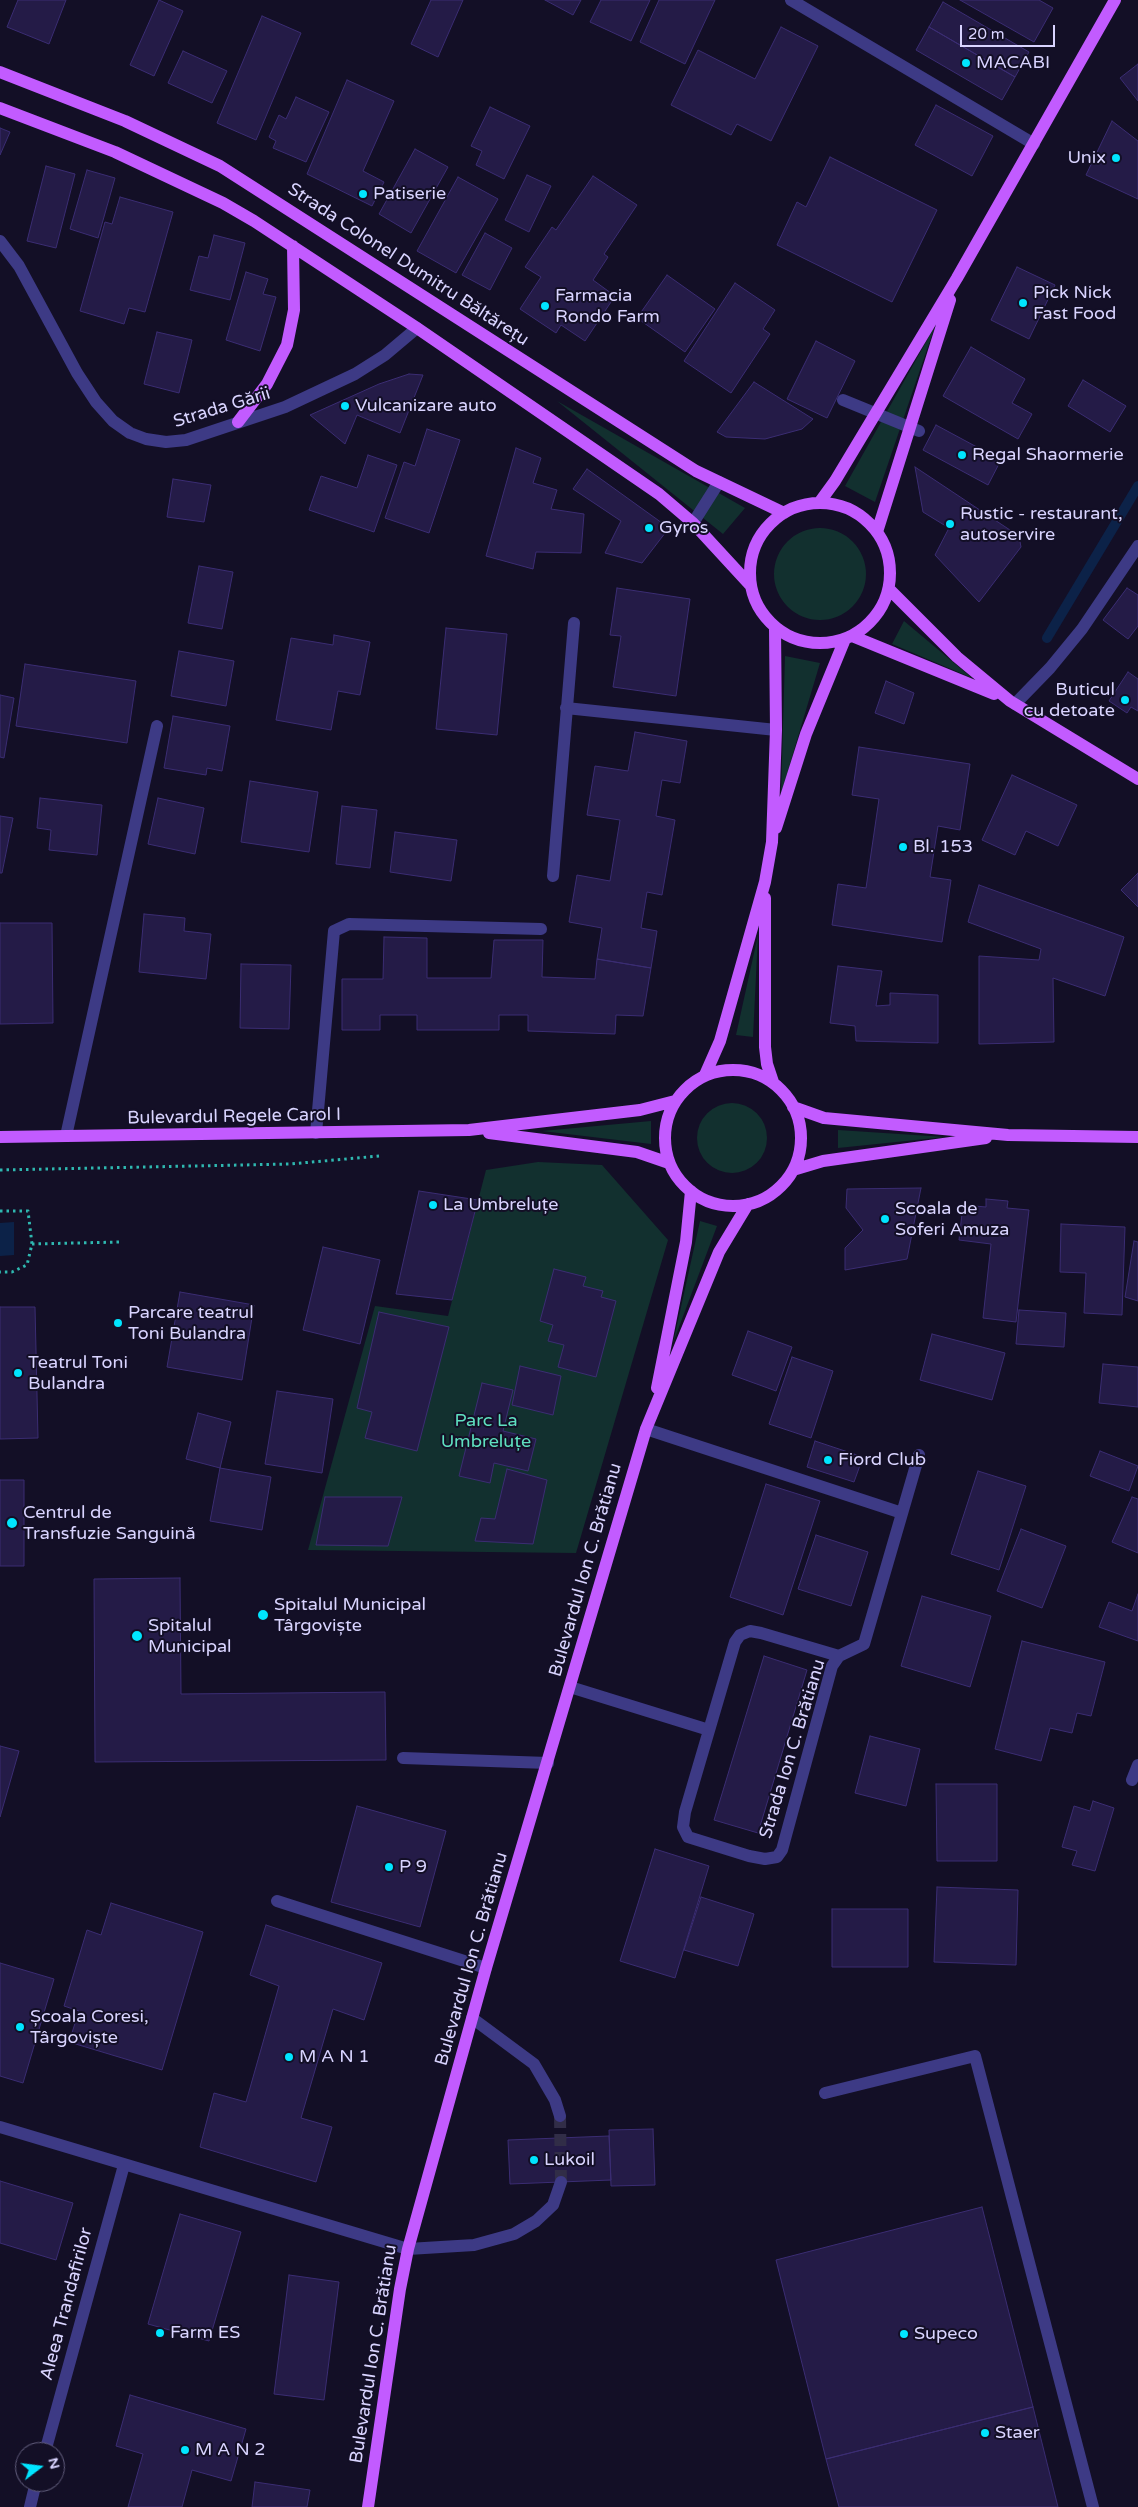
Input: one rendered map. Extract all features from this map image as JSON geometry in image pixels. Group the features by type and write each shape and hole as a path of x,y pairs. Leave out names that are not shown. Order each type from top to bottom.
{"main road":[{"path":"820,503 876,414 957,278 1116,0"},
{"name":"Strada Colonel Dumitru Băltărețu","path":"0,72 125,122 220,166 696,471 784,513"},
{"path":"0,108 115,152 158,172 223,203 293,246 417,328 659,494 693,523 751,586"},
{"path":"238,422 275,372 287,345 294,310 293,246"},
{"path":"877,532 914,429 957,278"},
{"path":"820,503 848,508 862,517 877,532 885,545 889,561 889,589 875,618 849,638 830,643 808,643 792,638 775,628 759,609 751,586 751,562 757,542 768,526 784,513 796,507 820,503"},
{"path":"889,589 957,657 1013,702 1138,779"},
{"path":"772,842 776,730 775,628"},
{"path":"849,638 947,673 1013,702"},
{"path":"704,1075 720,1041 765,882 772,842 806,734 849,638"},
{"path":"765,882 765,1047 767,1064 773,1082"},
{"path":"736,1069 754,1073 773,1082 783,1092 793,1107 799,1124 801,1138 798,1156 792,1170 774,1192 748,1204 731,1206 717,1204 691,1191 678,1179 670,1163 665,1146 665,1131 668,1117 675,1101 687,1087 704,1075 718,1071 736,1069"},
{"name":"Bulevardul Regele Carol I","path":"0,1137 469,1130 640,1110 675,1101"},
{"path":"793,1107 824,1118 1008,1135 1138,1137"},
{"name":"Bulevardul Regele Carol I","path":"469,1130 637,1152 670,1163"},
{"path":"792,1170 823,1161 1008,1135"},
{"name":"Bulevardul Ion C. Brătianu","path":"651,1415 686,1242 691,1191"},
{"name":"Bulevardul Ion C. Brătianu","path":"368,2507 400,2289 408,2249 486,1968 646,1429 719,1252 748,1204"}],"street":[{"path":"791,0 1034,144"},
{"name":"Strada Gării","path":"0,241 24,274 77,373 96,402 113,421 130,433 146,439 166,442 186,440 285,407 338,383 385,355 417,328"},
{"path":"842,400 914,429"},
{"path":"693,523 718,482"},
{"path":"1013,702 1050,668 1082,629 1138,546"},
{"path":"553,876 574,623"},
{"path":"566,708 776,730"},
{"path":"66,1136 157,726"},
{"path":"316,1133 334,931 349,924 541,929"},
{"path":"646,1429 902,1513"},
{"name":"Strada Ion C. Brătianu","path":"840,1656 762,1634 750,1632 740,1635 735,1642 683,1827 688,1837 749,1856 765,1859 777,1857 782,1850 832,1666 840,1656 864,1644 919,1455"},
{"path":"570,1687 709,1730"},
{"path":"402,1758 548,1763"},
{"path":"1132,1780 1138,1765"},
{"path":"277,1901 486,1968"},
{"path":"472,2018 534,2064 555,2100 560,2116"},
{"path":"825,2093 975,2056 1093,2507"},
{"path":"0,2127 408,2249 474,2245 514,2234 536,2221 553,2205 561,2182"},
{"name":"Aleea Trandafirilor","path":"48,2442 124,2165"},
{"path":"30,2507 34,2492"}],"path":[{"path":"0,1170 290,1164 386,1156"},
{"path":"0,1212 28,1211 32,1244 27,1265 12,1272 0,1272"},
{"path":"32,1244 120,1242"}],"green space":[{"path":"935,326 875,502 845,486"},
{"path":"557,401 745,508 723,534"},
{"path":"820,528 838,532 852,542 862,556 866,574 862,592 852,606 838,616 820,620 802,616 788,606 778,592 774,574 778,556 788,542 802,532"},
{"path":"904,621 972,678 892,644"},
{"path":"785,656 820,663 781,794"},
{"path":"758,935 753,1037 736,1035"},
{"path":"725,1103 739,1103 752,1109 761,1118 767,1131 765,1151 757,1163 739,1173 725,1173 712,1167 703,1158 697,1145 697,1131 703,1118 712,1109"},
{"path":"651,1121 651,1144 542,1131"},
{"path":"838,1130 945,1137 838,1148"},
{"name":"Parc La Umbreluțe","path":"538,1162 602,1165 668,1240 576,1553 308,1550 375,1306 448,1316 486,1170"},
{"path":"700,1221 717,1226 673,1343"}],"water":[{"path":"14,1222 14,1255 0,1256 0,1223"}],"building":[{"path":"18,0 66,0 49,44 7,27"},
{"path":"159,0 183,11 154,76 130,65"},
{"path":"431,0 463,0 438,57 411,44"},
{"path":"545,0 581,0 573,15"},
{"path":"601,0 650,0 631,41 590,22"},
{"path":"659,0 715,0 685,64 640,42"},
{"path":"960,0 1039,0 1053,8 1034,42"},
{"path":"943,2 1029,52 1015,77 929,27"},
{"path":"262,16 301,33 256,140 217,123"},
{"path":"781,27 818,46 771,141 737,124 731,135 671,105 698,50 755,79"},
{"name":"MACABI","path":"929,27 1015,77 1002,100 916,50"},
{"path":"183,51 227,71 212,103 168,83"},
{"path":"1138,64 1138,101 1120,78"},
{"path":"347,80 394,101 363,171 384,182 372,206 307,174"},
{"path":"296,97 329,112 306,162 273,148 276,141 269,137 279,115 286,119"},
{"path":"936,105 993,136 972,176 915,145"},
{"path":"490,107 530,126 504,179 476,165 482,151 471,146"},
{"name":"Unix","path":"1112,121 1138,141 1138,199 1086,175"},
{"path":"0,128 10,132 0,155"},
{"path":"415,149 448,167 411,233 379,214"},
{"path":"830,157 937,210 892,302 777,245 797,202 806,207"},
{"path":"46,166 75,174 56,248 27,241"},
{"path":"87,170 115,178 98,238 70,229"},
{"path":"527,175 551,186 529,232 505,220"},
{"path":"593,176 637,205 604,254 608,257 593,280 615,296 585,341 561,325 556,333 520,309 541,277 525,267 552,227 556,230"},
{"path":"458,177 498,199 456,273 417,251"},
{"path":"120,197 173,212 145,312 129,308 124,324 80,311 105,222 112,224"},
{"path":"485,233 512,248 490,290 462,275"},
{"path":"214,235 245,243 230,300 190,290 199,256 208,258"},
{"name":"Pick Nick Fast Food","path":"1017,267 1055,285 1029,339 991,320"},
{"path":"246,272 268,279 263,294 276,297 260,351 226,340"},
{"path":"667,275 715,309 685,352 637,318"},
{"path":"735,283 775,310 763,329 770,334 731,393 684,361"},
{"path":"157,332 192,340 179,393 144,384"},
{"path":"816,341 855,361 827,418 787,399"},
{"path":"971,347 1025,379 1012,403 1032,414 1018,439 943,396"},
{"path":"409,374 423,375 400,433 357,415 345,444 310,415 379,384"},
{"path":"1083,380 1126,406 1110,432 1068,406"},
{"path":"754,382 813,419 802,429 765,439 726,437 717,432"},
{"name":"Regal Shaormerie","path":"936,425 1001,460 988,485 923,450"},
{"path":"427,429 460,440 429,533 385,518 404,462 415,466"},
{"path":"516,448 541,458 533,483 557,490 551,509 584,514 581,553 536,552 533,569 486,556"},
{"path":"368,455 397,465 374,532 309,510 321,476 357,488"},
{"path":"915,467 1019,536 1021,547 979,602 935,555 949,528 923,512"},
{"path":"587,469 669,528 642,563 605,553 621,521 573,489"},
{"path":"173,479 211,485 204,522 167,517"},
{"path":"199,566 233,572 222,629 188,623"},
{"path":"617,588 690,599 676,696 613,687 621,636 610,635"},
{"path":"1127,588 1138,595 1138,626 1128,639 1103,620"},
{"path":"446,628 507,634 497,735 436,729"},
{"path":"334,635 370,642 360,695 338,691 331,730 276,720 291,638 333,645"},
{"path":"179,651 234,661 226,706 171,696"},
{"path":"25,664 136,681 127,743 16,726"},
{"path":"1128,672 1138,679 1138,711 1131,707 1127,713 1109,701"},
{"path":"886,681 914,693 904,724 875,713"},
{"path":"0,695 14,698 4,758 0,757"},
{"path":"173,716 230,726 222,771 207,768 206,775 164,768"},
{"path":"635,732 687,741 680,783 662,780 656,816 675,820 662,895 647,892 641,928 657,931 651,968 597,959 602,928 569,922 577,875 610,881 620,820 587,815 595,766 628,771"},
{"name":"Bl. 153","path":"859,747 970,764 960,830 938,826 930,877 951,880 942,942 832,925 838,884 866,888 879,799 852,795"},
{"path":"1012,775 1077,805 1058,846 1026,831 1015,855 982,840"},
{"path":"250,781 318,792 309,852 241,842"},
{"path":"40,798 102,805 97,855 49,850 51,830 37,828"},
{"path":"158,798 204,808 195,854 148,844"},
{"path":"342,806 377,810 370,868 336,864"},
{"path":"0,816 13,818 2,873 0,873"},
{"path":"395,832 457,840 451,881 390,872"},
{"path":"1138,873 1138,907 1121,890"},
{"path":"979,885 1124,937 1105,996 1053,978 1054,1042 979,1044 979,956 1039,960 1041,949 968,922"},
{"path":"144,914 185,918 184,931 211,934 206,979 139,972"},
{"path":"0,923 52,923 53,1023 0,1024"},
{"path":"384,937 427,938 427,978 491,978 494,940 543,940 542,977 595,979 597,959 651,968 643,1016 616,1015 615,1034 528,1031 528,1015 499,1015 499,1030 417,1030 417,1015 380,1015 380,1030 342,1030 342,979 383,979"},
{"path":"241,964 291,965 289,1029 240,1028"},
{"path":"838,966 882,971 876,1006 890,1005 890,993 938,995 938,1043 856,1041 855,1026 830,1023"},
{"name":"Scoala de Soferi Amuza","path":"921,1188 907,1259 845,1270 845,1248 863,1230 846,1208 847,1189"},
{"path":"419,1191 478,1200 452,1300 396,1294"},
{"path":"986,1199 1008,1201 1007,1208 1029,1210 1016,1322 983,1318 991,1244 959,1240 963,1205 986,1207"},
{"path":"1061,1224 1125,1227 1122,1315 1084,1313 1086,1273 1060,1272"},
{"path":"1134,1241 1138,1242 1138,1301 1125,1297"},
{"path":"323,1247 380,1260 360,1344 303,1330"},
{"path":"554,1269 586,1277 583,1286 603,1291 601,1297 616,1301 596,1377 558,1367 564,1345 548,1341 553,1325 540,1321"},
{"path":"180,1292 254,1305 242,1380 167,1367"},
{"name":"Teatrul Toni Bulandra","path":"0,1307 35,1307 38,1438 0,1439"},
{"path":"1019,1310 1066,1313 1064,1347 1016,1344"},
{"path":"379,1312 449,1327 417,1451 365,1438 372,1412 357,1408"},
{"path":"748,1331 792,1347 776,1391 732,1375"},
{"path":"932,1334 1005,1353 992,1400 920,1380"},
{"path":"792,1357 833,1371 811,1438 769,1424"},
{"path":"1103,1364 1138,1367 1138,1407 1099,1403"},
{"path":"520,1366 561,1376 553,1415 512,1405"},
{"path":"482,1383 513,1390 503,1431 536,1439 528,1471 494,1463 490,1483 459,1476"},
{"path":"277,1391 333,1399 322,1473 265,1464"},
{"path":"198,1413 231,1422 220,1468 186,1459"},
{"path":"815,1441 863,1457 854,1482 807,1467"},
{"path":"1100,1451 1138,1466 1129,1491 1090,1476"},
{"path":"220,1468 271,1477 262,1530 210,1521"},
{"path":"507,1469 547,1480 533,1544 475,1541 481,1518 495,1519"},
{"path":"978,1471 1026,1486 999,1570 951,1554"},
{"name":"Centrul de Transfuzie Sanguină","path":"0,1480 24,1480 24,1566 0,1566"},
{"path":"766,1484 820,1501 783,1615 730,1597"},
{"path":"325,1497 402,1497 388,1546 316,1545"},
{"path":"1132,1497 1138,1499 1138,1553 1112,1542"},
{"path":"1021,1529 1066,1546 1042,1608 997,1591"},
{"path":"816,1535 868,1552 851,1606 798,1589"},
{"name":"Spitalul Municipal","path":"180,1578 181,1694 385,1692 386,1760 95,1762 94,1579"},
{"path":"1138,1594 1138,1641 1099,1627 1109,1602 1132,1611"},
{"path":"922,1596 991,1616 970,1687 901,1666"},
{"path":"1022,1641 1105,1662 1091,1716 1077,1713 1072,1733 1050,1728 1041,1761 995,1749"},
{"path":"764,1656 807,1670 758,1833 714,1820"},
{"path":"870,1736 920,1749 906,1806 855,1793"},
{"path":"0,1746 19,1751 0,1817"},
{"path":"936,1784 997,1784 997,1861 937,1861"},
{"path":"1093,1801 1114,1808 1095,1871 1072,1865 1077,1851 1062,1847 1074,1806 1090,1811"},
{"name":"P 9","path":"357,1806 446,1831 420,1927 331,1902"},
{"path":"655,1849 709,1866 675,1978 620,1961"},
{"path":"937,1887 1018,1890 1016,1965 934,1962"},
{"path":"701,1897 754,1914 738,1966 684,1950"},
{"path":"111,1903 203,1932 162,2070 69,2042 79,2011 64,2006 87,1930 101,1935"},
{"path":"832,1909 908,1909 908,1967 832,1967"},
{"name":"M A N 1","path":"266,1925 382,1963 364,2020 333,2009 301,2118 332,2127 316,2182 200,2147 214,2093 246,2102 279,1986 250,1975"},
{"name":"Școala Coresi, Târgoviște","path":"0,1963 54,1979 23,2083 0,2076"},
{"path":"653,2129 655,2185 611,2186 609,2130"},
{"path":"609,2136 611,2180 510,2184 508,2140"},
{"path":"0,2181 73,2203 56,2260 0,2243"},
{"name":"Supeco","path":"982,2207 1033,2407 826,2459 776,2260"},
{"path":"180,2214 241,2232 209,2341 148,2324"},
{"path":"289,2275 339,2282 324,2400 274,2394"},
{"name":"M A N 2","path":"130,2395 246,2429 231,2481 192,2470 182,2507 128,2507 143,2454 116,2446"},
{"name":"Staer","path":"1033,2407 1058,2507 839,2507 826,2459"},
{"path":"255,2482 310,2490 307,2507 252,2507"}],"waterway":[{"path":"1047,638 1138,486"}],"tunnel":[{"path":"560,2116 561,2182"}],"place":[{"name":"MACABI","path":"966,63"},
{"name":"Unix","path":"1116,158"},
{"name":"Patiserie","path":"363,194"},
{"name":"Pick Nick Fast Food","path":"1023,303"},
{"name":"Farmacia Rondo Farm","path":"545,306"},
{"name":"Vulcanizare auto","path":"345,406"},
{"name":"Regal Shaormerie","path":"962,455"},
{"name":"Rustic - restaurant, autoservire","path":"950,524"},
{"name":"Gyros","path":"649,528"},
{"name":"Buticul cu detoate","path":"1125,700"},
{"name":"Bl. 153","path":"903,847"},
{"name":"La Umbreluțe","path":"433,1205"},
{"name":"Scoala de Soferi Amuza","path":"885,1219"},
{"name":"Parcare teatrul Toni Bulandra","path":"118,1323"},
{"name":"Teatrul Toni Bulandra","path":"18,1373"},
{"name":"Fiord Club","path":"828,1460"},
{"name":"Centrul de Transfuzie Sanguină","path":"12,1523"},
{"name":"Spitalul Municipal Târgoviște","path":"263,1615"},
{"name":"Spitalul Municipal","path":"137,1636"},
{"name":"P 9","path":"389,1867"},
{"name":"Școala Coresi, Târgoviște","path":"20,2027"},
{"name":"M A N 1","path":"289,2057"},
{"name":"Lukoil","path":"534,2160"},
{"name":"Farm ES","path":"160,2333"},
{"name":"Supeco","path":"904,2334"},
{"name":"Staer","path":"985,2433"},
{"name":"M A N 2","path":"185,2450"}]}
